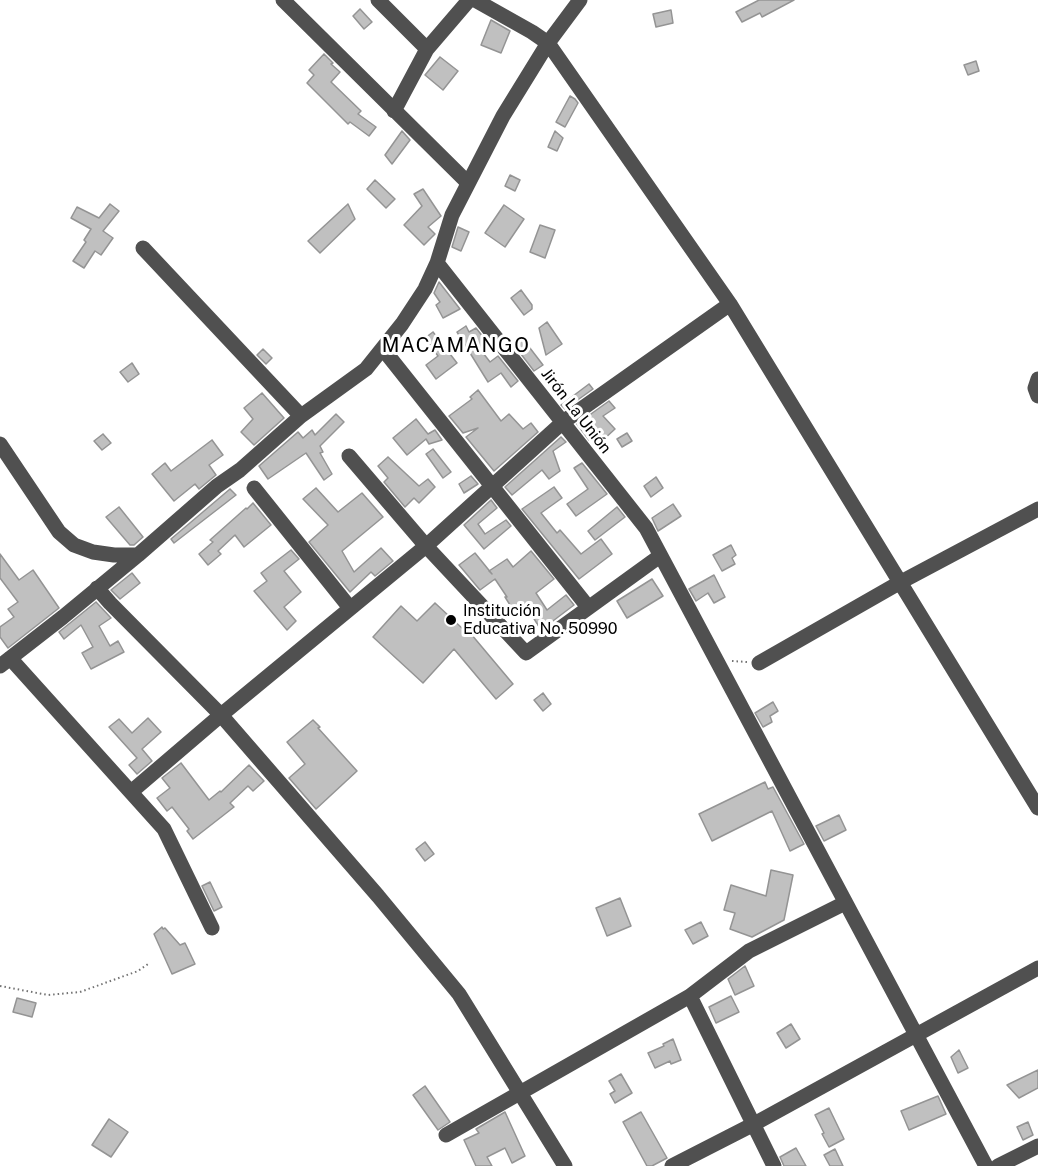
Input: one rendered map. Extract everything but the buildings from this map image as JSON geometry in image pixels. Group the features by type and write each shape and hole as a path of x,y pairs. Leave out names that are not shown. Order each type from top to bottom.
{"street":[{"path":"284,0 468,183"},
{"path":"378,0 427,49"},
{"path":"394,111 427,49 469,0"},
{"path":"475,0 548,43 730,304 1038,808"},
{"path":"212,928 164,829 4,659 63,617 217,486 240,470 301,416 366,369 402,324 425,289 437,263 452,215 503,116 548,43 580,0"},
{"path":"143,248 301,416"},
{"name":"Jirón La Unión","path":"437,263 646,528 986,1166"},
{"path":"131,792 426,546 563,422 730,304"},
{"path":"383,349 588,607"},
{"path":"1038,379 1035,388 1038,396"},
{"path":"0,444 59,532 74,545 93,552 138,555"},
{"path":"349,456 426,546 526,653 660,556"},
{"path":"254,488 350,608"},
{"path":"759,663 899,583 1038,509"},
{"path":"98,588 221,716 378,896 459,994 565,1166"},
{"path":"446,1135 690,996 749,951 845,903"},
{"path":"672,1166 754,1124 1038,968"},
{"path":"690,996 774,1166"},
{"path":"998,1166 1038,1146"}],"path":[{"path":"716,660 759,663"},
{"path":"0,986 48,995 80,992 138,971 148,964"}],"place":[{"name":"Institución Educativa No. 50990","path":"451,620"}],"district":[{"name":"MACAMANGO","path":"456,346"}]}
